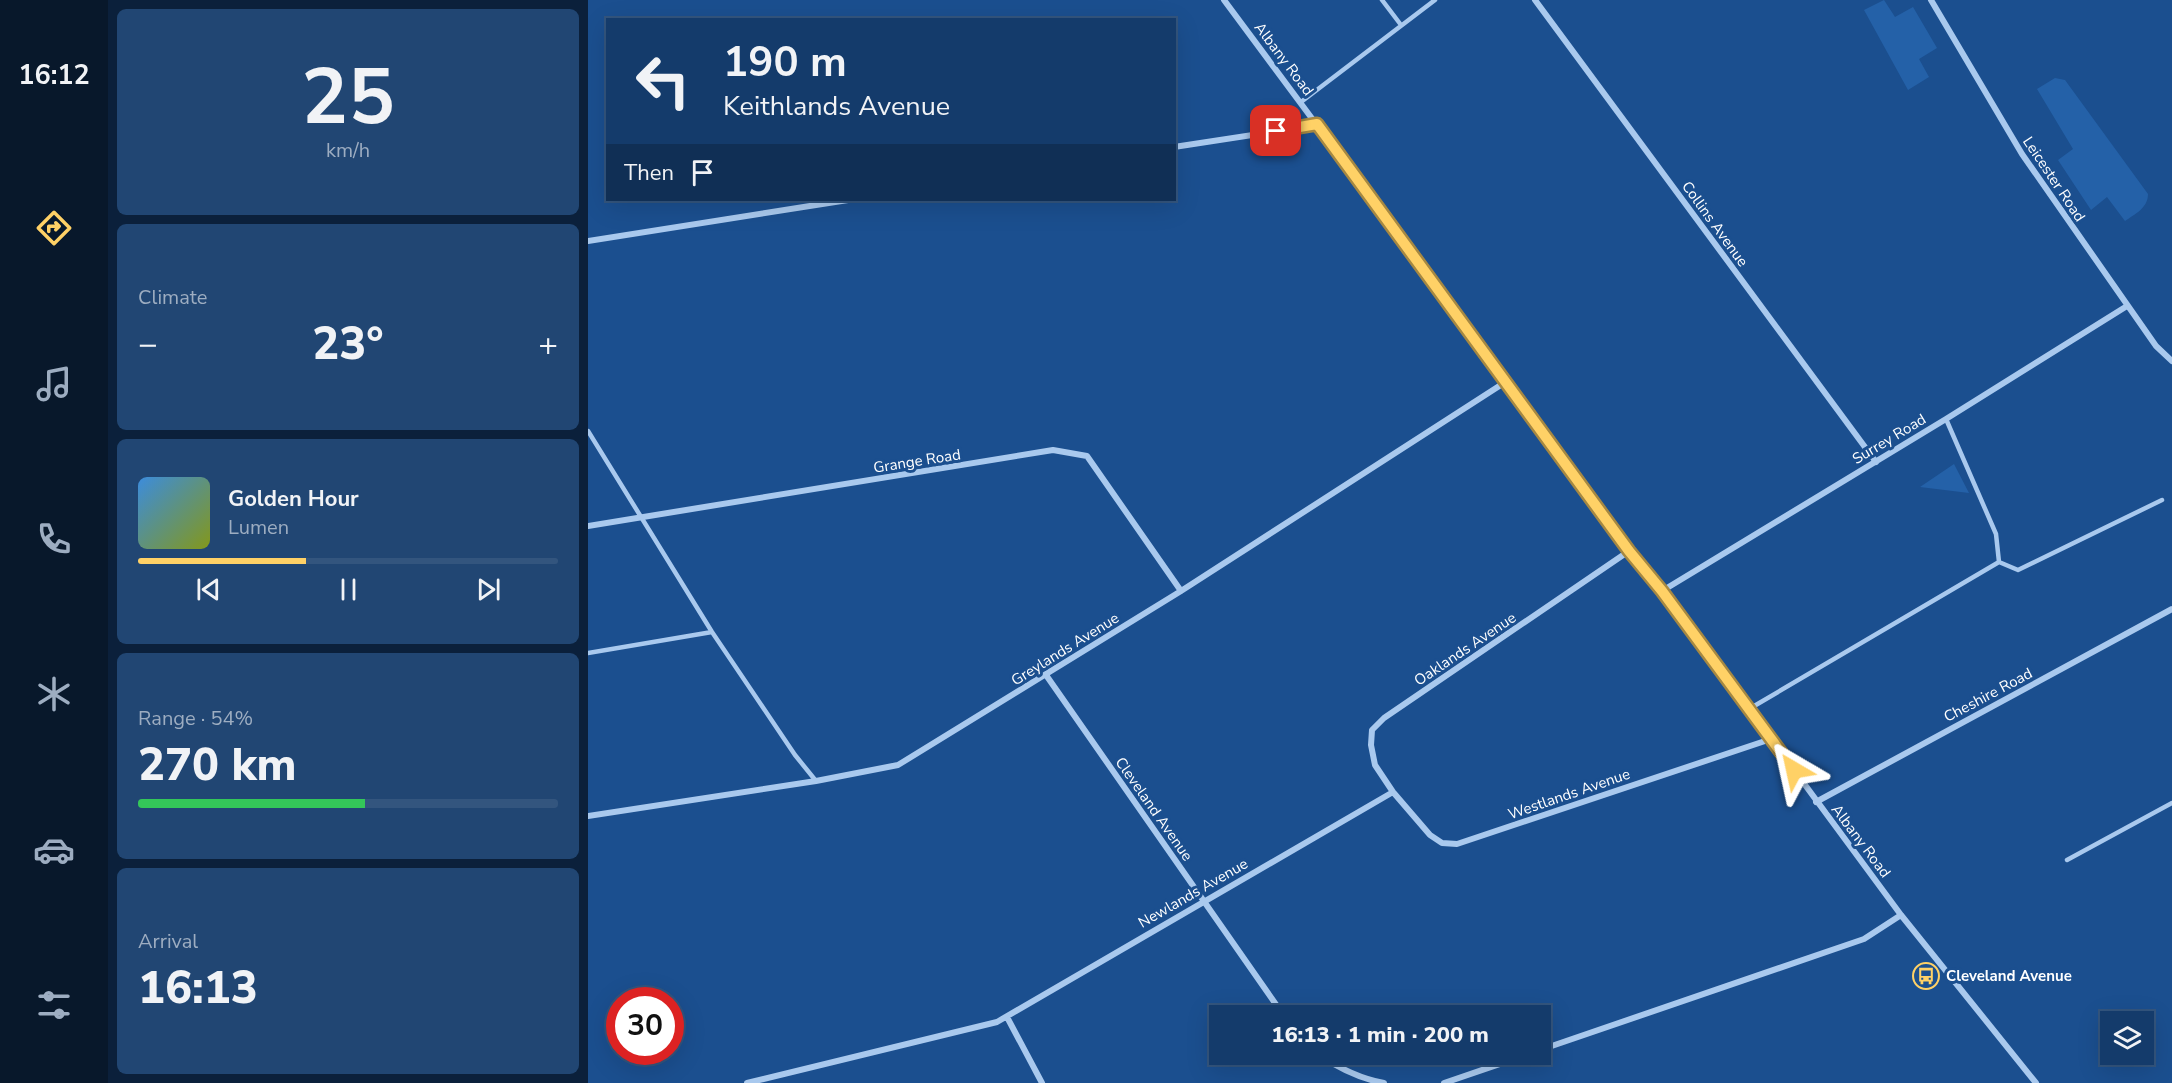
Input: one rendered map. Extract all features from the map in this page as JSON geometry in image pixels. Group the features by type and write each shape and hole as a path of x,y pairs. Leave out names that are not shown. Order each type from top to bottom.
{"street":[{"name":"Albany Road","path":"1224,0 1900,915 2036,1083"},
{"name":"Collins Avenue","path":"1535,0 1875,462"},
{"name":"Leicester Road","path":"1931,0 2022,154 2127,306 2156,346 2172,361"},
{"path":"1176,147 1317,124"},
{"path":"588,241 842,201"},
{"name":"Surrey Road","path":"1662,591 2127,306"},
{"name":"Greylands Avenue","path":"588,816 816,781 898,765 1181,591 1507,381"},
{"name":"Grange Road","path":"588,526 1053,450 1087,456 1181,591"},
{"name":"Oaklands Avenue","path":"1393,792 1375,765 1371,745 1372,730 1394,711 1629,551"},
{"name":"Cheshire Road","path":"1816,802 2171,612"},
{"name":"Cleveland Avenue","path":"1046,675 1276,1005"},
{"name":"Westlands Avenue","path":"1393,792 1430,835 1442,843 1457,844 1771,739"},
{"name":"Newlands Avenue","path":"747,1083 997,1022 1393,792"},
{"path":"1551,1046 1864,939 1900,915"},
{"path":"1007,1017 1042,1083"},
{"path":"1339,1065 1370,1081 1384,1083"},
{"path":"1444,1083 1497,1065"}],"lane":[{"path":"1382,0 1401,25"},
{"path":"1301,102 1435,0"},
{"path":"1946,419 1996,534 1999,562"},
{"path":"588,431 712,632 795,755 816,781"},
{"path":"1999,562 2018,570 2162,501"},
{"path":"1749,709 1999,562"},
{"path":"588,652 712,632"},
{"path":"2067,860 2172,804"}],"shaded area":[{"path":"1884,0 1895,17 1913,7 1937,48 1919,59 1929,77 1908,90 1864,10"},
{"path":"2055,78 2065,80 2148,194 2143,207 2125,221 2107,197 2091,210 2058,160 2073,149 2037,89"},
{"path":"1954,464 1969,493 1920,487"}],"place":[{"name":"Cleveland Avenue","path":"1926,976"}],"route":[{"path":"1276,131 1317,124 1629,551 1662,591 1794,770"}]}
